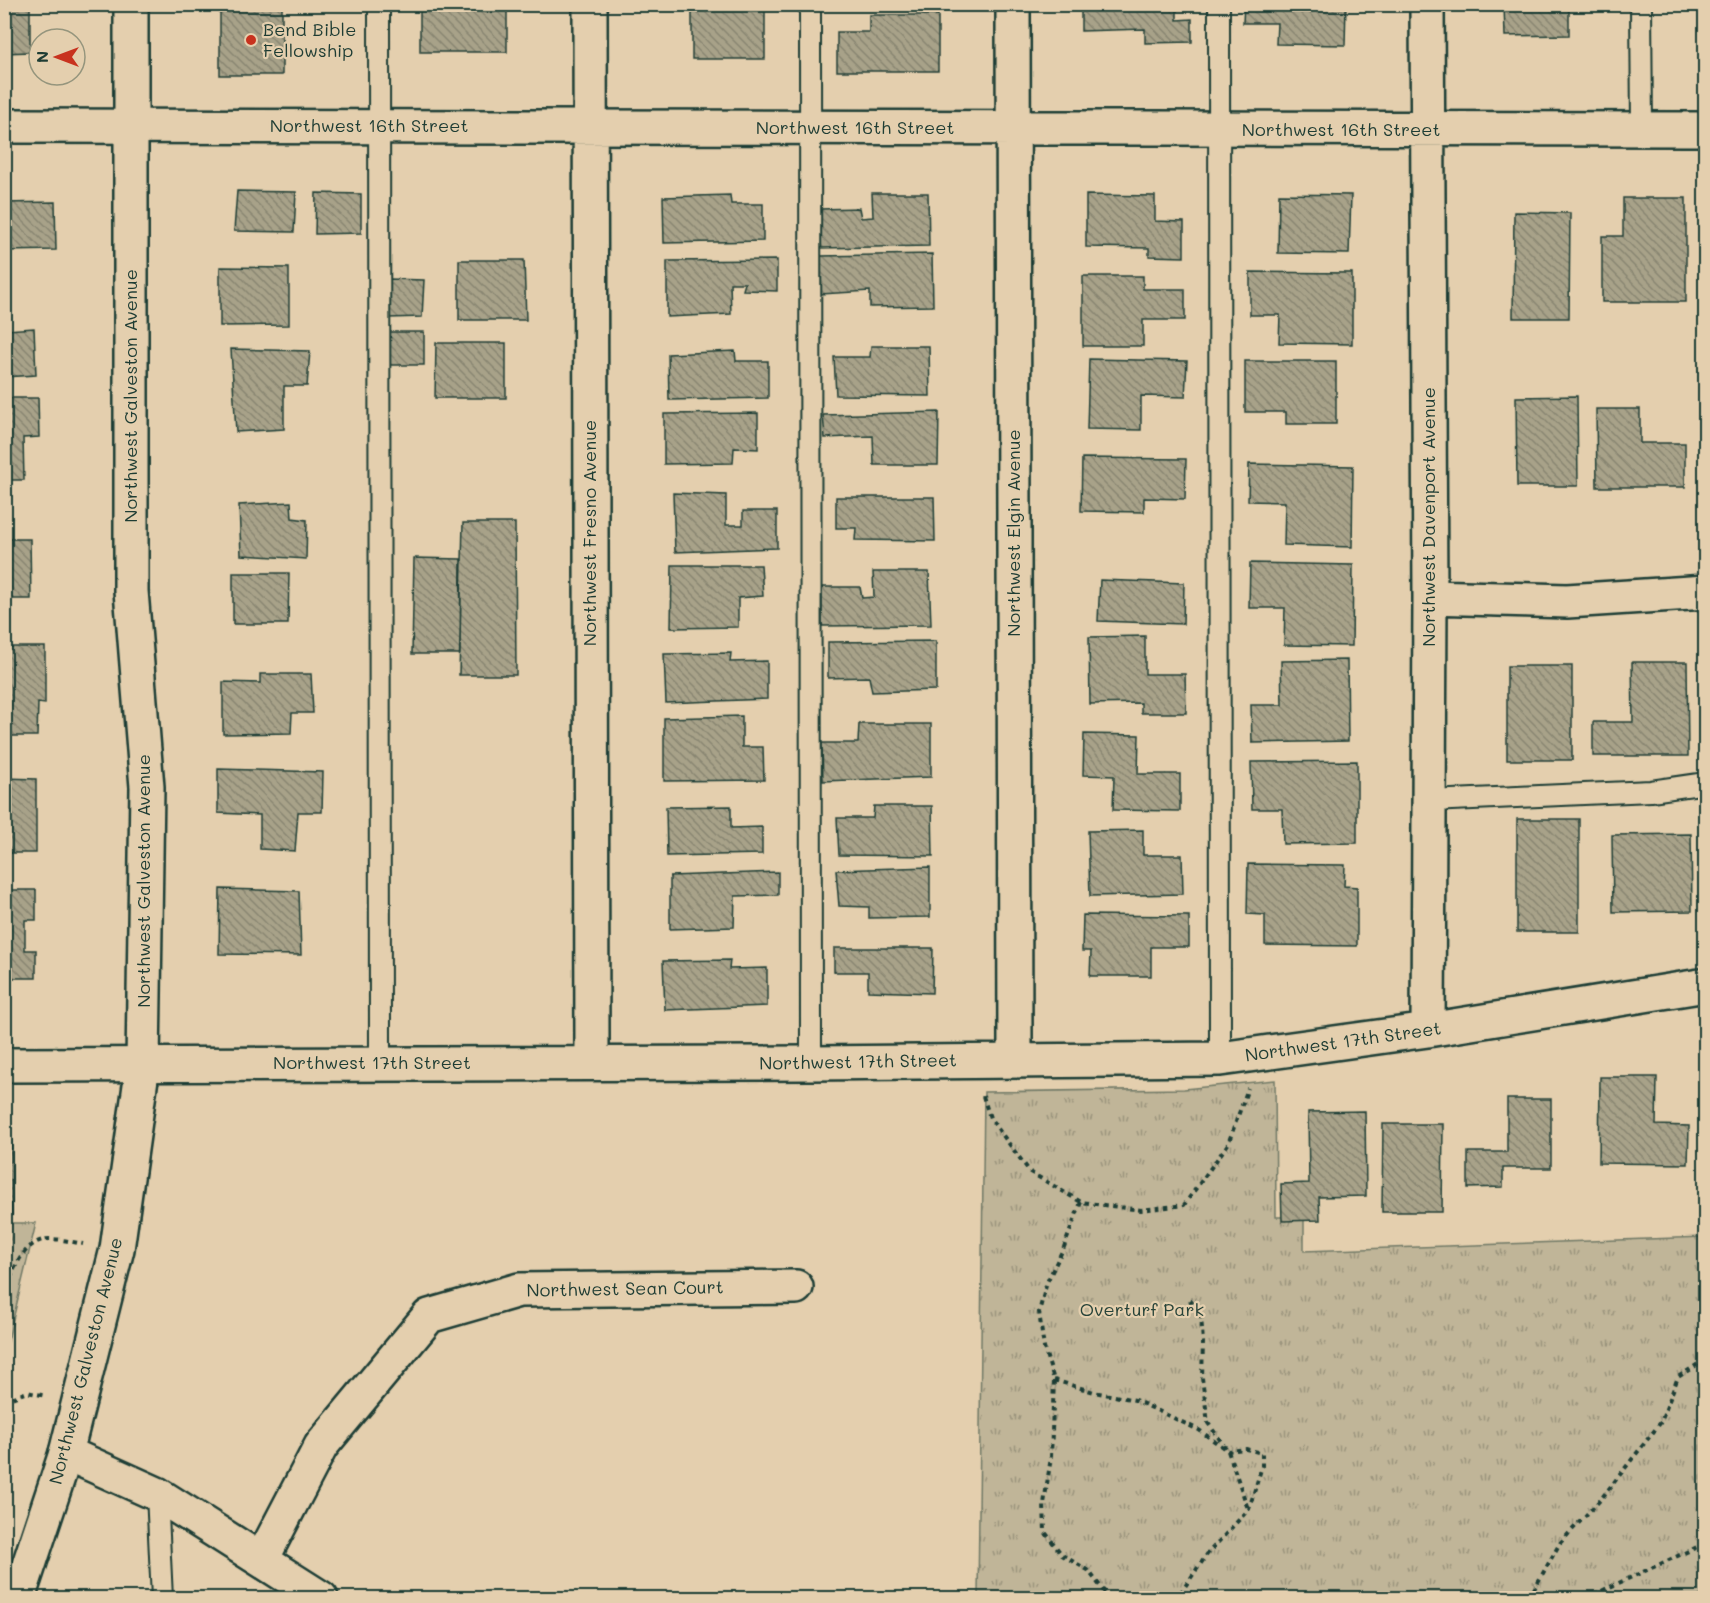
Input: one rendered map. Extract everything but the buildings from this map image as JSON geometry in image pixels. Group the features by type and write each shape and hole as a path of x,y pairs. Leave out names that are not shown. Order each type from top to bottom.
{"street":[{"name":"Northwest Galveston Avenue","path":"18,1599 66,1453 117,1249 143,1064 147,787 131,591 131,4"},
{"name":"Northwest Fresno Avenue","path":"590,4 592,1062"},
{"name":"Northwest Elgin Avenue","path":"1013,4 1015,1061"},
{"name":"Northwest Davenport Avenue","path":"1427,4 1430,597 1428,1030"},
{"name":"Northwest 16th Street","path":"4,126 1219,130 1706,129"},
{"path":"1430,597 1567,601 1706,592"},
{"name":"Northwest 17th Street","path":"4,1065 811,1063 1220,1059 1428,1030 1706,985"},
{"name":"Northwest Sean Court","path":"262,1559 321,1446 429,1316 519,1290 796,1287"},
{"path":"66,1453 158,1494 321,1599"}],"lane":[{"path":"379,4 380,1063"},
{"path":"810,4 811,1063"},
{"path":"1220,4 1220,1059"},
{"path":"1641,4 1642,129"},
{"path":"1430,801 1651,791 1706,783"},
{"path":"158,1494 162,1599"}],"path":[{"path":"972,1060 990,1118 1030,1172 1081,1202 1141,1210 1184,1205 1228,1144 1260,1053"},
{"path":"1081,1202 1064,1247 1047,1282 1039,1312 1044,1348 1054,1380 1050,1415 1051,1457 1044,1504 1045,1532 1062,1554 1088,1570 1109,1599"},
{"path":"4,1294 16,1263 31,1246 48,1239 117,1249"},
{"path":"1190,1300 1201,1316 1202,1378 1208,1423 1228,1451 1248,1509"},
{"path":"1529,1599 1560,1543 1601,1499 1661,1422 1678,1377 1706,1359"},
{"path":"1054,1380 1094,1392 1135,1400 1199,1430 1228,1451 1246,1449 1262,1453 1262,1466 1248,1509 1208,1552 1177,1599"},
{"path":"4,1401 27,1392 41,1394"},
{"path":"1586,1599 1706,1543"}],"green space":[{"name":"Overturf Park","path":"1275,1080 1276,1217 1304,1217 1304,1251 1705,1237 1705,1598 978,1598 984,1092 1184,1089"},
{"path":"4,1223 36,1223 5,1353"}],"place":[{"name":"Bend Bible Fellowship","path":"251,40"}]}
